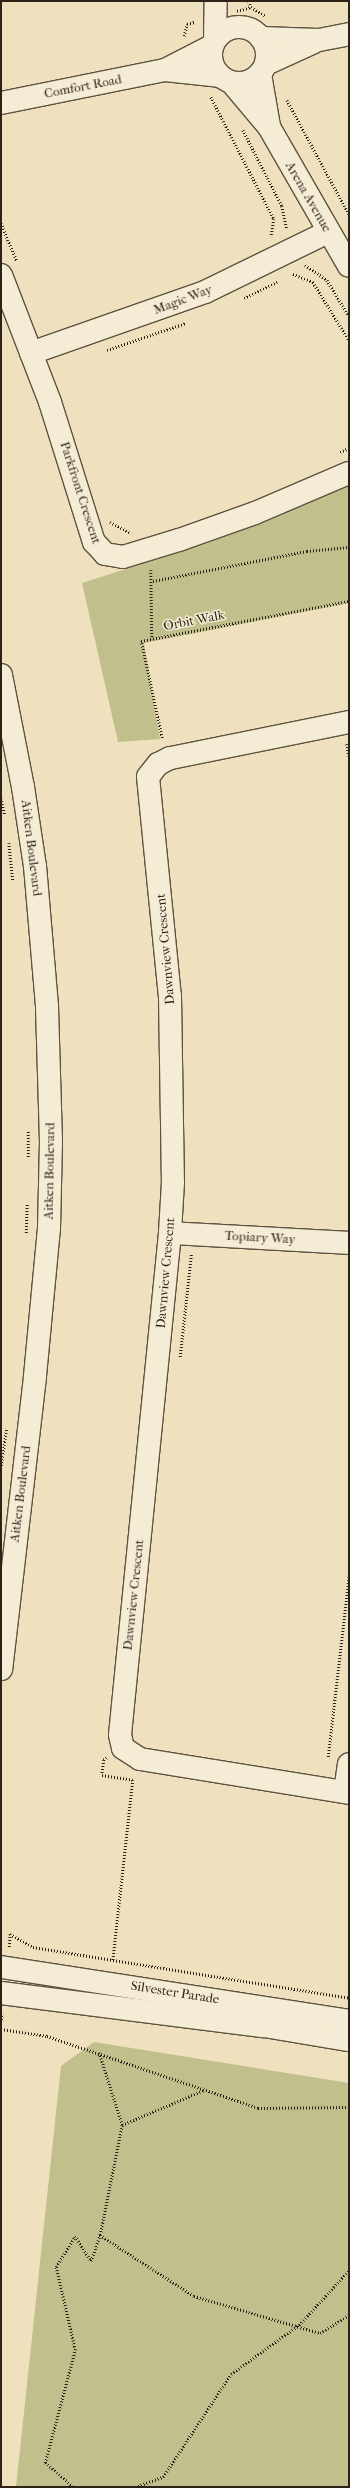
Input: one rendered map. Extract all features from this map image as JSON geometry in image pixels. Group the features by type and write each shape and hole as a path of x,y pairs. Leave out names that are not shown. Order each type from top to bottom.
{"street":[{"path":"216,1 212,62 225,79 247,82 263,69 319,40 349,34"},
{"path":"227,1 266,50 263,69"},
{"path":"214,43 228,30 319,40"},
{"name":"Comfort Road","path":"1,103 165,70 214,43"},
{"name":"Arena Avenue","path":"263,69 269,127"},
{"name":"Comfort Road","path":"165,70 225,79"},
{"name":"Arena Avenue","path":"225,79 269,127 328,232 349,266"},
{"name":"Magic Way","path":"31,353 198,295 328,232"},
{"name":"Parkfront Crescent","path":"10,270 31,353 50,402 96,547 105,554 117,558 146,551 255,513 349,473"},
{"name":"Aitken Boulevard","path":"1,675 23,787 35,873 48,1007 51,1141 49,1228 35,1377 1,1669"},
{"name":"Dawnview Crescent","path":"348,1780 140,1759 127,1752 121,1740 170,1232 174,1126 170,1004 161,888 148,789 148,777 168,748 349,722"},
{"name":"Topiary Way","path":"170,1232 349,1243"},
{"name":"Silvester Parade","path":"1,1967 349,2021"},
{"name":"Silvester Parade","path":"1,1993 264,2026 349,2040"}],"path":[{"path":"249,1 251,7"},
{"path":"181,40 187,24 200,21"},
{"path":"204,94 214,99 274,219 272,238 265,241"},
{"path":"286,98 318,163 349,214"},
{"path":"241,126 282,206 294,249 308,267 327,280 349,316"},
{"path":"1,223 10,270"},
{"path":"293,274 313,282 349,340"},
{"path":"336,455 349,448"},
{"path":"108,514 110,522 130,533 140,530 153,581 152,639"},
{"path":"153,581 307,551 349,547"},
{"name":"Orbit Walk","path":"160,739 141,641 349,601"},
{"path":"347,744 349,756"},
{"path":"1,798 6,824"},
{"path":"8,839 14,886"},
{"path":"28,1127 28,1166"},
{"path":"25,1240 27,1196"},
{"path":"180,1366 193,1234"},
{"path":"1,1466 6,1427"},
{"path":"348,1780 327,1769 349,1575"},
{"path":"133,1780 113,1960 349,1998"},
{"path":"1,2029 47,2036 258,2108 349,2107"},
{"path":"73,2487 45,2463 75,2350 56,2267 75,2236 91,2261 100,2235 122,2125 99,2053"},
{"path":"122,2125 205,2090"},
{"path":"100,2235 194,2296 299,2325 320,2333 349,2315"},
{"path":"135,2487 164,2477 231,2374 299,2325 349,2270"}],"shaded area":[{"path":"349,485 349,603 144,643 160,739 118,742 82,583 207,543"},
{"path":"94,2042 349,2083 349,2487 16,2487 61,2066"}]}
